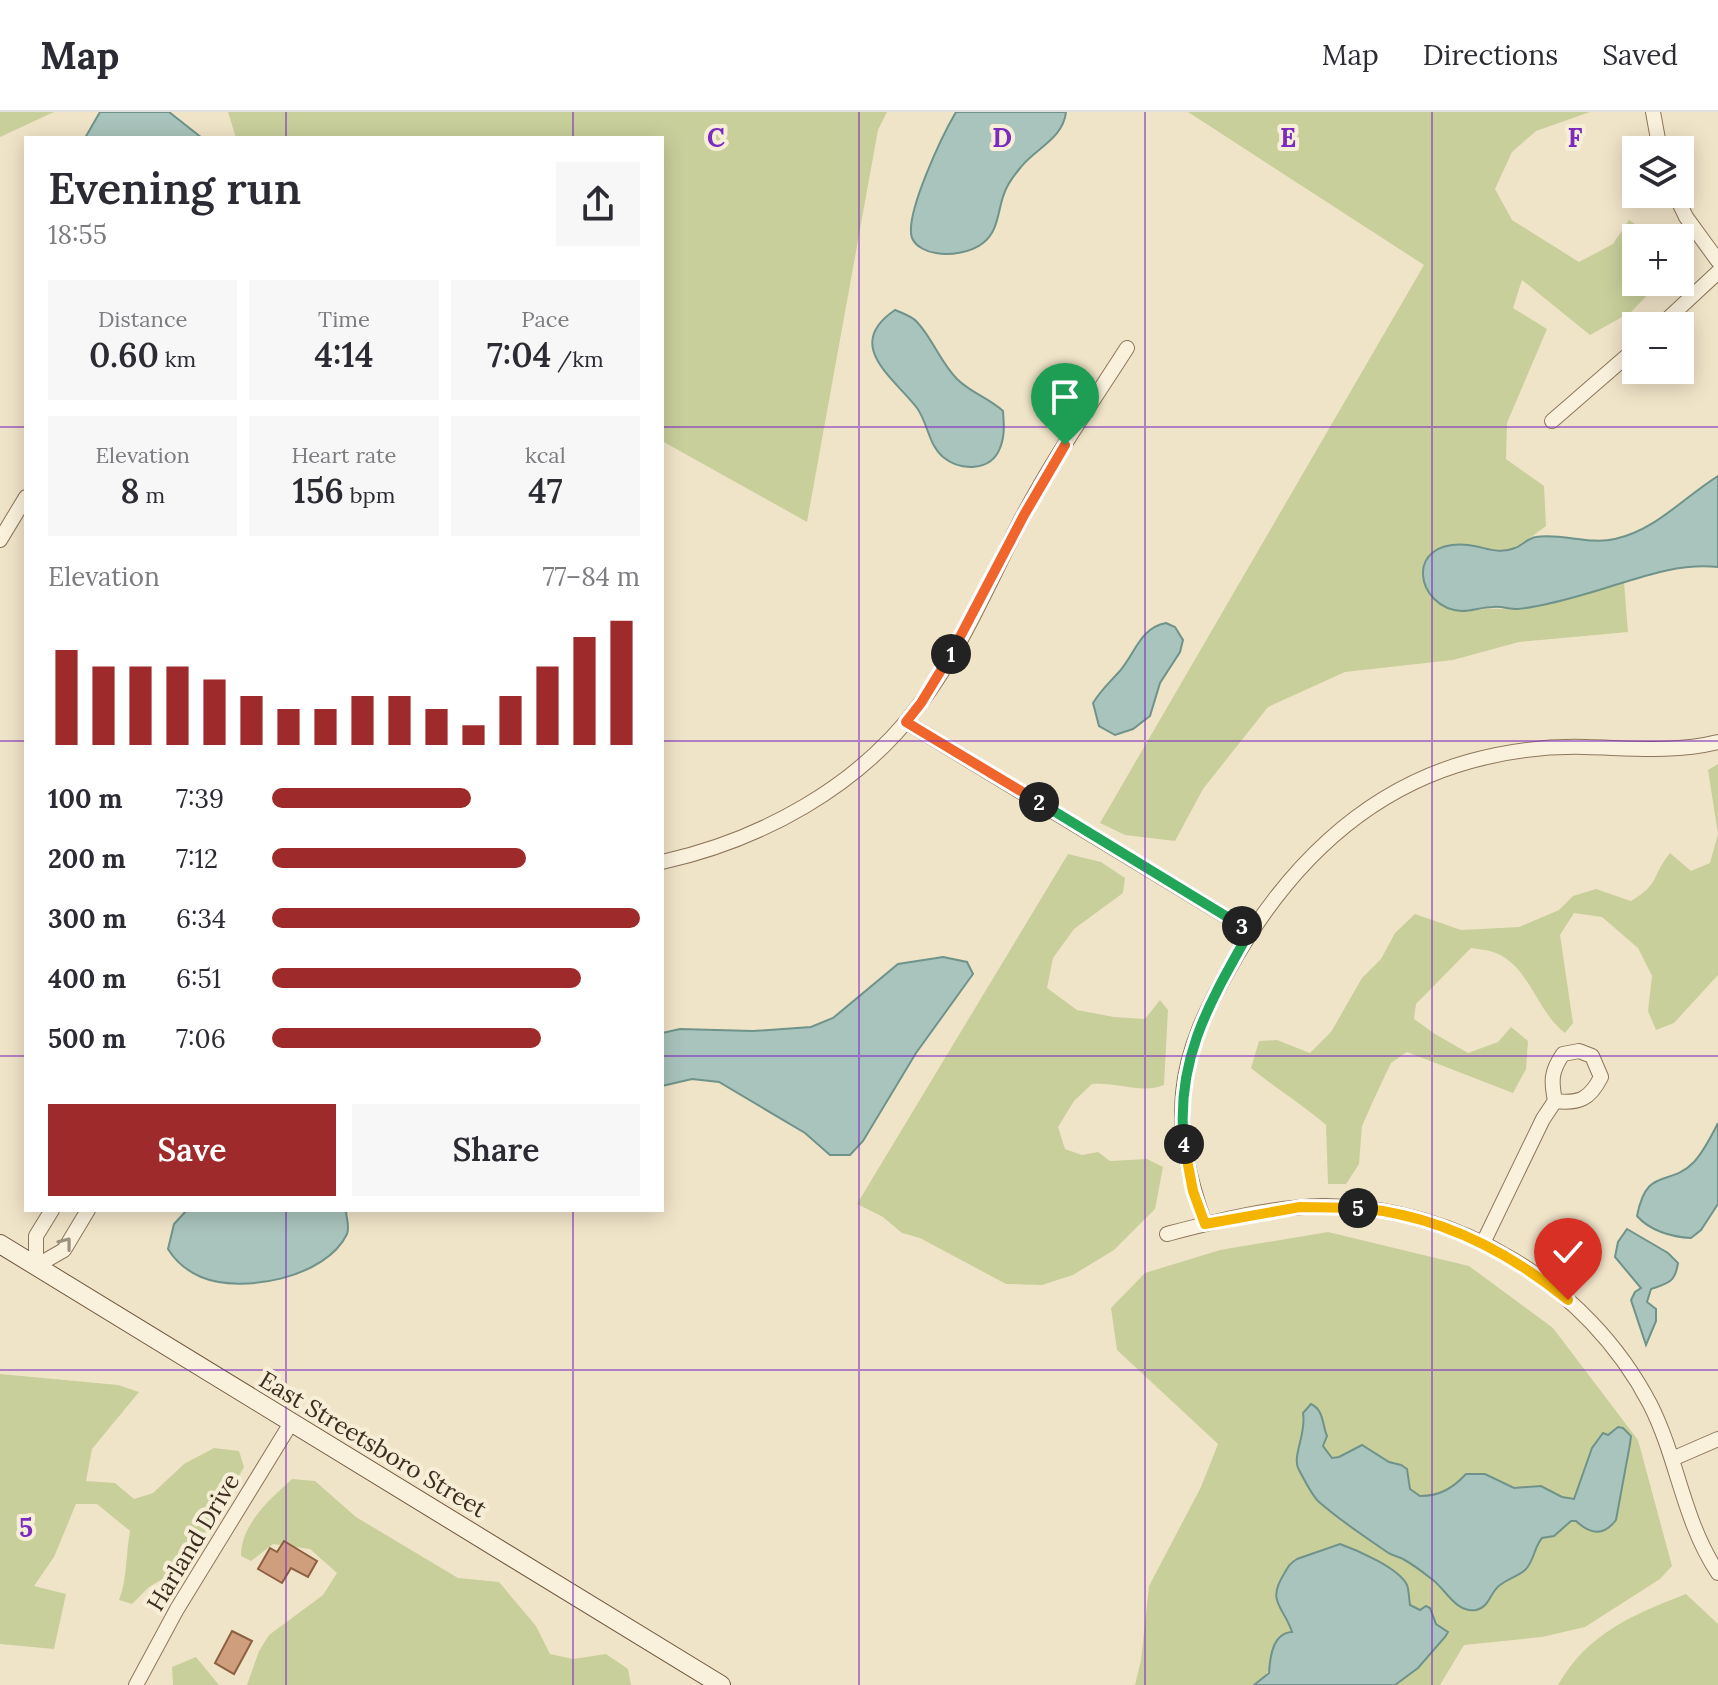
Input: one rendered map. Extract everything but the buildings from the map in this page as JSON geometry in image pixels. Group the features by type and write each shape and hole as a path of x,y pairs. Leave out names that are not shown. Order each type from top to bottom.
{"main road":[{"name":"East Streetsboro Street","path":"0,1244 721,1685"}],"street":[{"path":"1653,112 1657,136"},
{"path":"1682,208 1718,261"},
{"path":"1675,312 1718,272"},
{"path":"664,861 727,844 772,824 821,796 852,774 906,722 950,656 1024,515 1127,348"},
{"path":"1552,421 1622,360"},
{"path":"0,540 24,500"},
{"path":"906,722 1250,931"},
{"path":"1205,1224 1185,1157 1182,1122 1183,1092 1196,1034 1250,931 1289,879 1339,829 1399,789 1434,773 1494,755 1545,748 1665,750 1718,742"},
{"path":"1483,1243 1543,1119 1555,1101"},
{"path":"1167,1234 1300,1207 1345,1207 1412,1217 1483,1243 1543,1280 1592,1324 1613,1348 1650,1405 1672,1459 1691,1522 1705,1554 1718,1573"},
{"path":"51,1212 36,1236 36,1266 64,1250 87,1212"},
{"name":"Harland Drive","path":"136,1685 177,1609 291,1423"},
{"path":"1672,1459 1718,1439"}],"green space":[{"path":"0,112 54,112 0,137"},
{"path":"228,112 887,112 878,130 807,522 664,442 664,136 235,136"},
{"path":"1188,112 1590,112 1536,131 1512,152 1495,189 1512,220 1579,262 1613,244 1622,230 1622,296 1646,296 1631,312 1622,312 1622,317 1590,335 1522,280 1513,308 1547,329 1507,423 1506,459 1544,486 1546,526 1515,549 1494,552 1472,545 1452,544 1435,551 1473,611 1544,605 1624,582 1628,632 1519,642 1453,660 1345,672 1268,707 1203,789 1175,841 1125,835 1100,823 1424,265"},
{"path":"1718,764 1718,834 1708,770"},
{"path":"1718,834 1718,975 1674,1023 1656,1030 1648,1011 1652,976 1638,948 1602,917 1574,913 1560,935 1573,1023 1565,1033 1555,1024 1517,968 1493,952 1471,948 1416,1004 1414,1019 1468,1053 1498,1042 1511,1027 1528,1041 1526,1069 1513,1093 1407,1052 1391,1063 1362,1126 1359,1164 1346,1184 1328,1184 1326,1125 1251,1068 1259,1041 1277,1040 1310,1053 1331,1032 1362,978 1381,959 1395,933 1415,914 1461,930 1519,927 1559,910 1573,896 1596,889 1631,901 1652,884 1670,853 1691,871 1710,863"},
{"path":"1068,854 1101,862 1125,878 1123,893 1074,929 1053,958 1047,988 1077,1010 1114,1017 1145,1019 1160,1000 1168,1010 1164,1085 1138,1088 1092,1084 1074,1101 1058,1127 1065,1149 1082,1155 1098,1152 1110,1161 1147,1159 1163,1167 1155,1209 1114,1250 1073,1275 1042,1285 1006,1284 920,1238 902,1233 883,1217 857,1204"},
{"path":"1328,1232 1469,1266 1553,1328 1638,1440 1672,1566 1660,1579 1585,1627 1542,1637 1464,1645 1440,1685 1395,1685 1418,1668 1445,1637 1430,1618 1410,1605 1399,1576 1358,1551 1310,1555 1291,1562 1279,1581 1278,1606 1292,1632 1279,1637 1269,1669 1261,1680 1254,1685 1135,1685 1141,1660 1149,1586 1201,1487 1218,1444 1117,1350 1111,1308 1145,1273 1220,1250"},
{"path":"0,1374 118,1385 139,1392 92,1449 86,1481 115,1483 134,1499 153,1493 184,1464 214,1448 239,1451 244,1467 191,1562 149,1587 132,1604 119,1600 130,1531 97,1504 76,1504 54,1557 34,1586 66,1594 54,1649 0,1644"},
{"path":"292,1479 315,1481 356,1517 458,1578 499,1582 536,1626 550,1654 573,1659 606,1654 628,1669 631,1685 247,1685 259,1651 269,1635 323,1595 337,1573 310,1549 273,1544 251,1561 241,1556 242,1544 251,1523"},
{"path":"1686,1594 1718,1624 1718,1685 1558,1685 1570,1667 1597,1639 1630,1618"},
{"path":"196,1657 219,1685 173,1685 172,1667"}],"water":[{"path":"100,112 169,112 199,136 86,136"},
{"path":"956,112 1066,112 1060,129 1027,160 1010,182 989,237 967,251 942,254 916,244 911,227 926,175"},
{"path":"895,310 917,322 957,379 1003,411 1002,443 990,462 966,467 943,457 934,446 917,408 886,373 873,348 873,336 880,323"},
{"path":"1718,476 1718,567 1666,570 1558,602 1517,609 1496,607 1462,611 1446,607 1434,599 1426,588 1423,575 1425,563 1433,552 1447,546 1468,545 1503,551 1536,537 1595,541 1615,539 1657,521"},
{"path":"1166,623 1175,627 1183,640 1180,652 1160,683 1150,716 1133,729 1115,735 1099,726 1093,703 1124,666 1143,636"},
{"path":"943,957 967,962 973,974 916,1053 863,1141 850,1155 830,1155 805,1133 719,1082 692,1079 664,1086 664,1033 680,1029 753,1031 811,1027 833,1018 898,964"},
{"path":"1718,1123 1718,1204 1701,1230 1691,1238 1669,1235 1648,1226 1637,1216 1647,1190 1653,1183 1685,1170 1694,1162"},
{"path":"185,1212 346,1212 348,1231 336,1249 321,1262 282,1278 238,1284 201,1277 178,1262 168,1249 174,1224"},
{"path":"1627,1229 1668,1253 1678,1263 1670,1281 1651,1289 1647,1302 1656,1309 1656,1321 1646,1345 1631,1300 1641,1288 1615,1257 1618,1242"},
{"path":"1311,1404 1320,1414 1327,1436 1323,1446 1332,1458 1362,1445 1407,1469 1410,1489 1420,1496 1446,1490 1466,1474 1485,1474 1514,1488 1541,1486 1562,1497 1574,1499 1592,1448 1603,1433 1608,1435 1618,1427 1623,1428 1631,1436 1616,1520 1606,1529 1596,1532 1571,1521 1554,1536 1542,1538 1528,1567 1497,1588 1484,1606 1476,1610 1463,1608 1422,1572 1361,1534 1315,1498 1297,1465 1303,1413"},
{"path":"1340,1544 1396,1572 1407,1585 1410,1605 1420,1610 1426,1606 1430,1608 1436,1624 1448,1632 1445,1637 1418,1668 1395,1685 1254,1685 1269,1673 1277,1641 1292,1632 1277,1598 1279,1584 1287,1569 1297,1559"}],"route":[{"path":"1065,445 1024,515 950,656 906,722 1250,931 1196,1034 1183,1092 1185,1157 1205,1224 1300,1207 1345,1207 1390,1212 1434,1223 1476,1240 1516,1261 1568,1300"}]}
